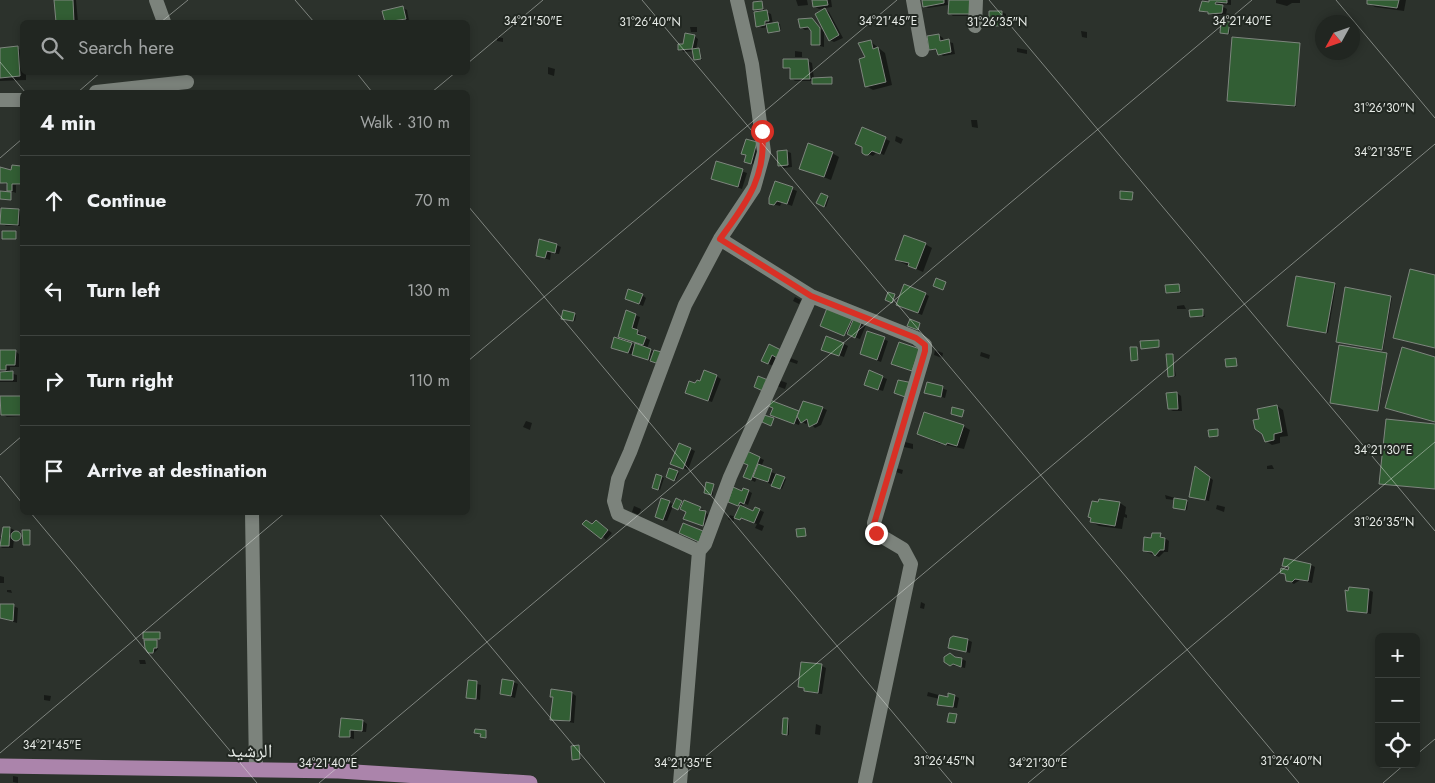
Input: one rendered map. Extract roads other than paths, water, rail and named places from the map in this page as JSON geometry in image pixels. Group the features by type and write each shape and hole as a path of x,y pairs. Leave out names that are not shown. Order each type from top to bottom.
{"main road":[{"name":"الرشيد","path":"0,766 339,771 530,783"}],"street":[{"path":"156,0 163,20"},
{"path":"699,551 618,514 614,501 618,479 686,305 720,239 754,188 764,152 752,64 737,0"},
{"path":"913,0 922,50"},
{"path":"975,26 976,0"},
{"path":"114,90 187,82"},
{"path":"0,100 20,100"},
{"path":"720,239 811,296 916,338 925,345 925,351 874,524 876,533 903,549 911,564 865,783"},
{"path":"680,783 699,551 705,544 730,477 811,296"},
{"path":"252,515 256,770"}]}
